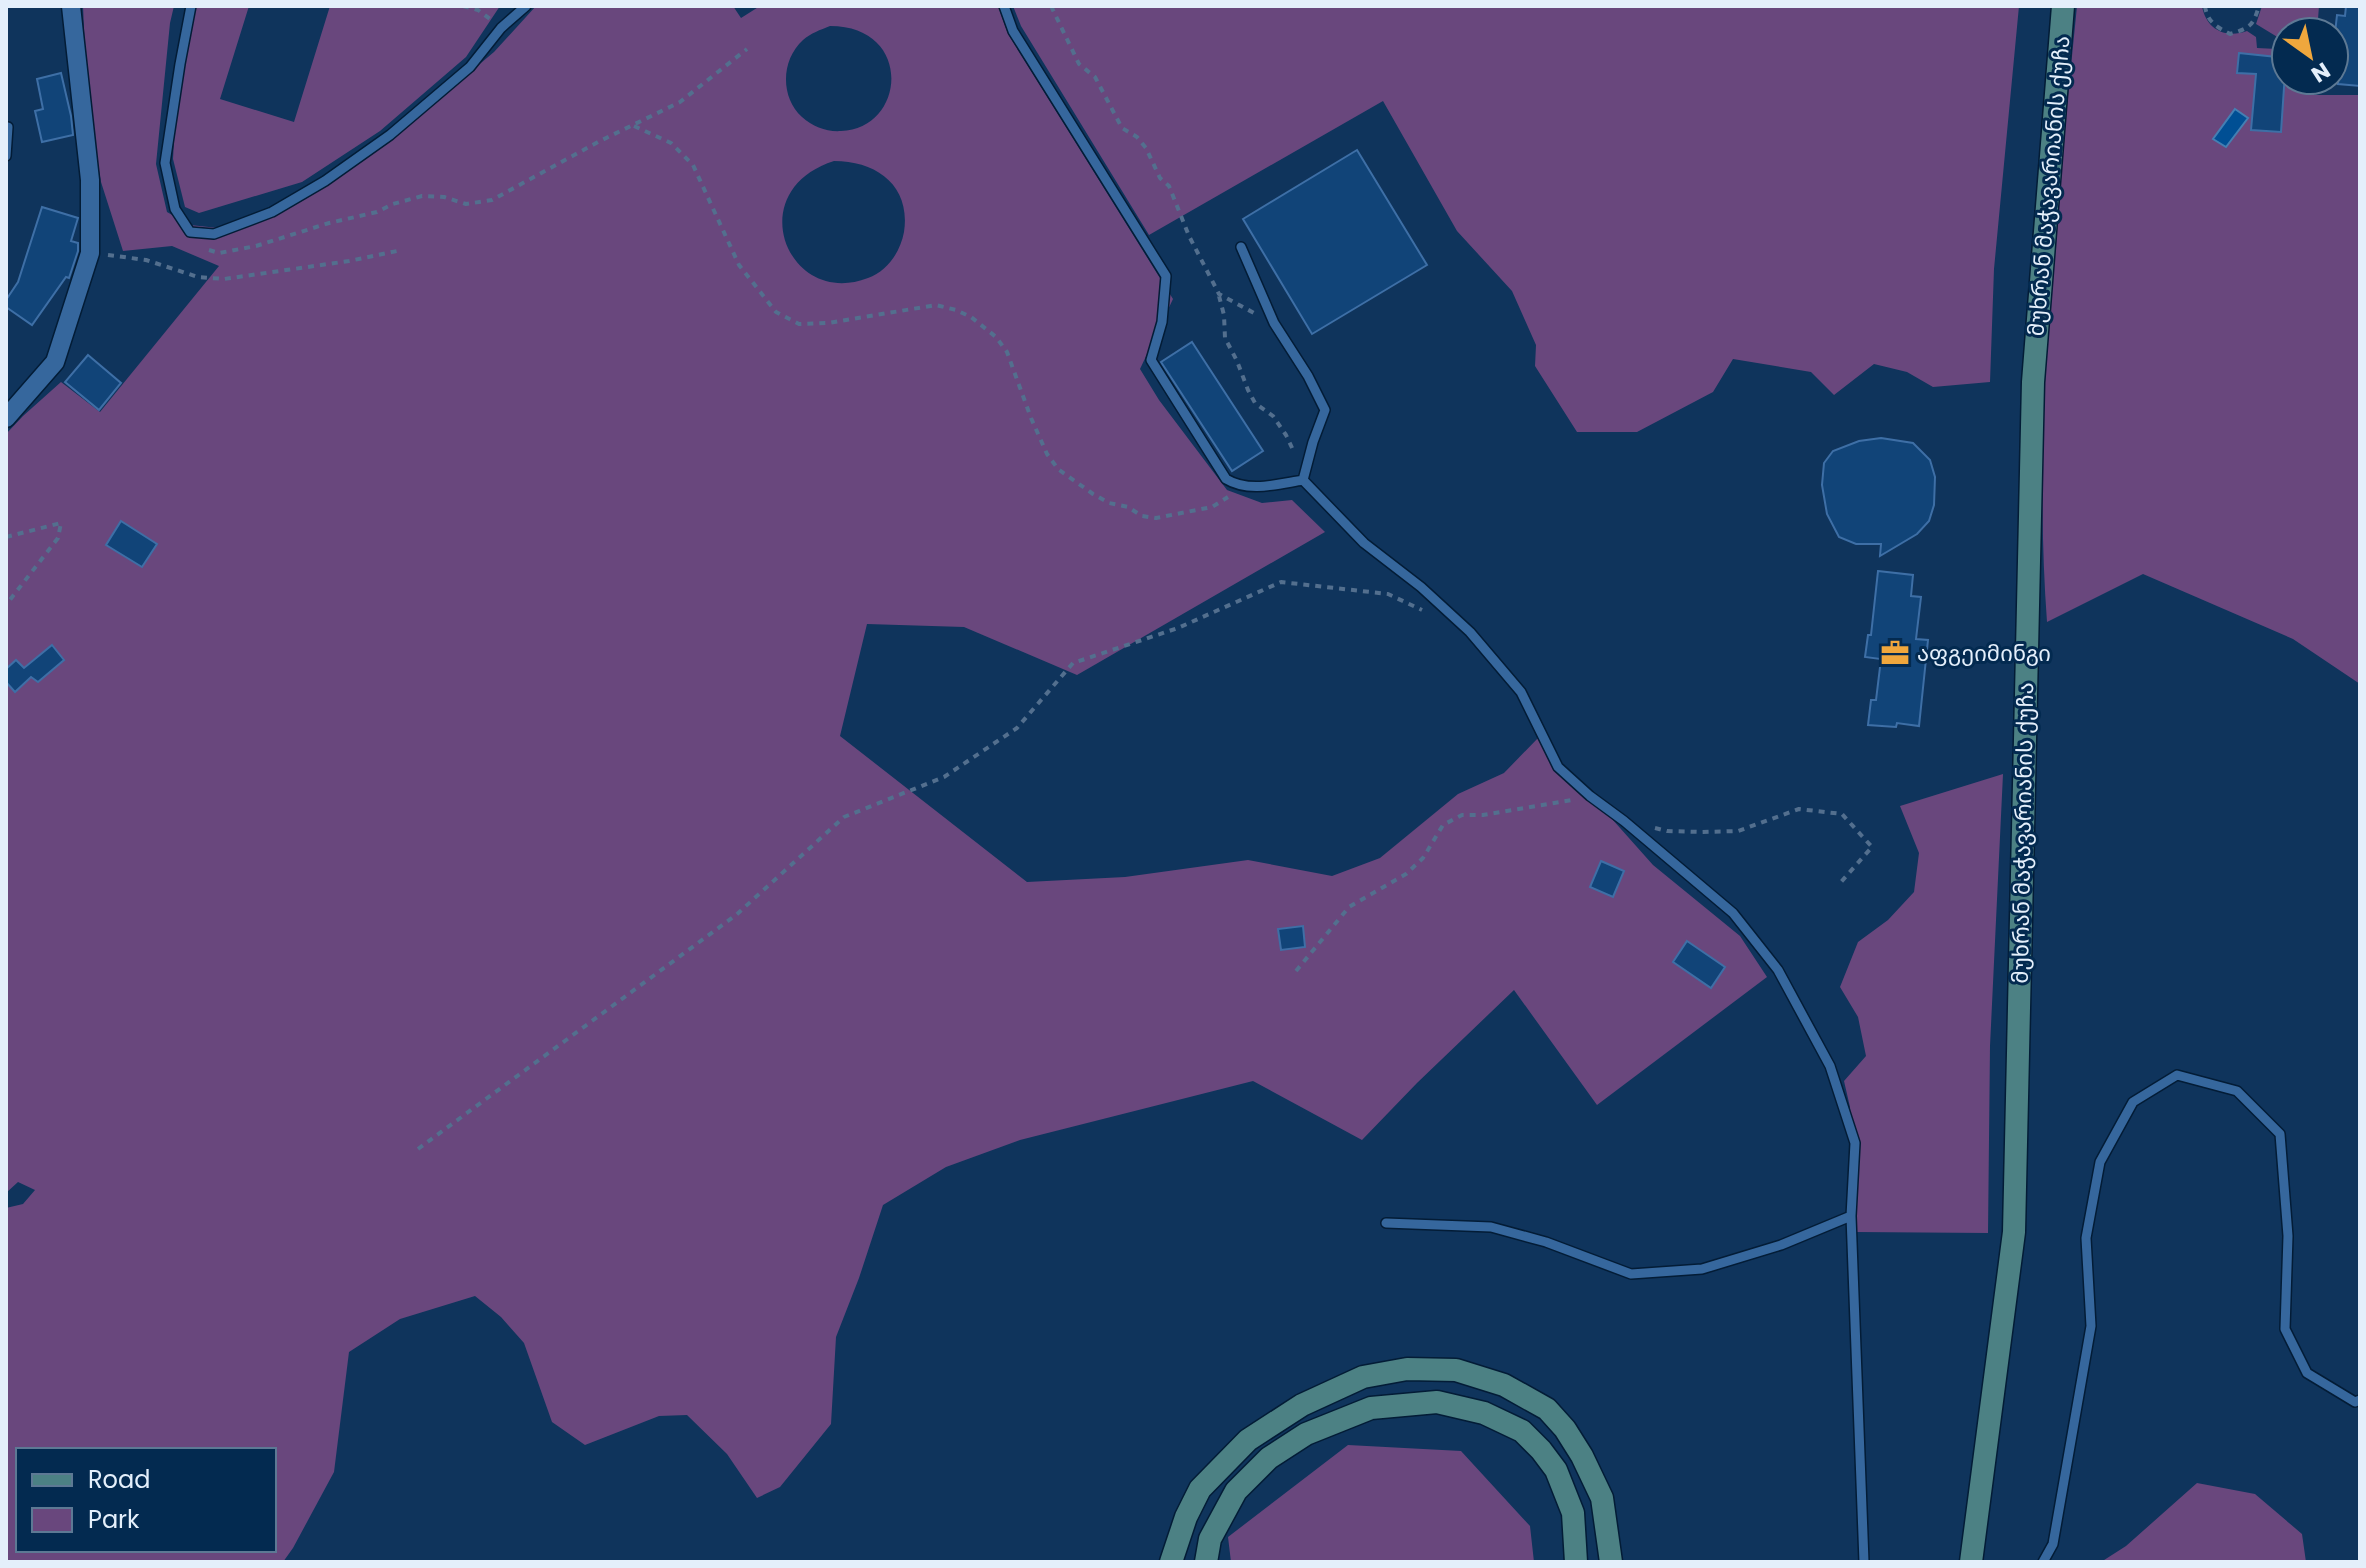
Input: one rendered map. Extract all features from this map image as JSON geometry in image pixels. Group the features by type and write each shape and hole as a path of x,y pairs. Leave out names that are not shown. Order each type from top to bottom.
{"main road":[{"name":"მუხრან მაჭავარიანის ქუჩა","path":"1971,1562 2014,1232 2033,382 2063,6"},
{"path":"1171,1562 1186,1517 1200,1489 1248,1440 1302,1405 1363,1377 1407,1369 1456,1370 1504,1385 1547,1409 1565,1429 1582,1456 1602,1498 1611,1562"},
{"path":"1206,1562 1210,1539 1236,1491 1269,1458 1306,1434 1371,1408 1437,1402 1484,1413 1522,1431 1541,1450 1556,1470 1573,1513 1576,1562"}],"street":[{"path":"6,418 55,362 90,253 90,180 71,6"}],"lane":[{"path":"191,6 165,163 175,209 190,232 214,234 272,212 325,181 390,135 470,67 501,28 526,6"},
{"path":"1004,6 1013,31 1166,276 1162,322 1151,360 1226,479 1237,485 1252,487 1303,480"},
{"path":"6,156 8,127"},
{"path":"1241,247 1274,323 1308,376 1325,410 1303,480"},
{"path":"1303,480 1364,543 1421,587 1470,632 1521,692 1558,767 1733,913 1778,970 1830,1066 1855,1143 1851,1216 1864,1562"},
{"path":"2043,1562 2053,1544 2091,1326 2086,1238 2100,1162 2133,1102 2177,1075 2237,1091 2280,1134 2288,1236 2285,1329 2307,1373 2355,1402 2360,1400"},
{"path":"1386,1223 1491,1227 1546,1242 1631,1274 1702,1269 1781,1245 1851,1216"}],"path":[{"path":"463,6 478,10 501,28"},
{"path":"1051,6 1079,64 1095,77 1122,128 1137,137 1146,148 1160,178 1169,186 1189,236 1219,294 1225,338 1248,390 1255,403 1273,416 1306,469"},
{"path":"2205,6 2206,15 2213,25 2230,34 2247,29 2254,21 2259,6"},
{"path":"205,248 219,253 256,246 422,196 444,197 466,204 492,200 598,142 680,102 747,49"},
{"path":"634,126 671,143 693,165 739,265 776,312 799,324 814,324 936,305 956,310 971,317 996,337 1007,352 1047,454 1058,469 1093,494 1109,503 1128,507 1142,516 1156,518 1212,507 1225,500 1237,485"},
{"path":"90,253 146,260 198,277 224,279 397,251"},
{"path":"1219,294 1274,323"},
{"path":"6,537 61,523 58,538 6,605"},
{"path":"418,1149 736,915 844,817 944,777 1017,728 1073,663 1178,628 1281,582 1388,594 1429,613"},
{"path":"1296,971 1349,907 1406,874 1423,858 1443,825 1462,815 1483,815 1590,796"},
{"path":"1624,821 1667,831 1738,831 1799,809 1842,814 1872,847 1841,882"}],"green space":[{"path":"83,6 174,6 156,164 167,212 190,225 218,228 277,212 394,136 494,52 536,6 733,6 741,18 760,6 998,6 1008,34 1173,299 1140,369 1159,400 1227,490 1262,503 1292,500 1325,532 1077,675 964,627 867,624 840,736 1027,882 1125,877 1248,860 1332,876 1380,858 1458,794 1504,773 1539,737 1653,865 1740,936 1767,977 1597,1105 1514,990 1362,1140 1253,1081 1020,1140 946,1167 883,1205 836,1337 831,1424 780,1487 757,1498 727,1454 687,1415 659,1416 585,1445 552,1422 524,1343 501,1317 475,1296 400,1319 349,1352 334,1472 283,1562 6,1562 6,1208 23,1204 35,1190 18,1182 6,1193 6,434 61,382 100,412 219,266 172,246 123,251 101,182 87,101","holes":["830,26 857,30 876,42 888,59 891,78 888,97 879,114 863,126 841,131 825,130 806,121 790,99 786,78 790,58 809,35","834,161 864,166 888,179 902,202 905,216 902,240 887,266 868,278 840,283 816,277 797,263 786,242 782,219 788,196 805,176"]},
{"path":"191,6 249,6 220,99 294,122 330,6 500,6 466,57 380,131 302,182 199,213 185,207 173,159 178,65"},
{"path":"1013,6 2019,6 1994,269 1990,382 1933,387 1907,372 1874,364 1834,395 1811,372 1733,359 1713,392 1637,432 1577,432 1535,366 1536,345 1512,291 1457,231 1383,101 1149,235 1021,26"},
{"path":"2077,6 2202,6 2208,21 2218,30 2231,34 2247,31 2256,37 2257,48 2270,49 2270,96 2360,95 2360,684 2293,639 2143,574 2047,622 2043,468 2055,237"},
{"path":"2262,6 2319,6 2318,16 2270,16 2270,33 2256,24"},
{"path":"2003,774 1990,1046 1988,1233 1856,1232 1850,1107 1844,1081 1866,1056 1858,1017 1840,987 1858,942 1888,920 1914,892 1919,853 1900,806"},
{"path":"1348,1445 1461,1451 1530,1526 1534,1562 1231,1562 1228,1537"},
{"path":"2197,1483 2255,1494 2302,1534 2306,1562 2101,1562 2126,1546"}],"water":[{"path":"2235,109 2248,118 2226,147 2213,139"}],"building":[{"path":"2346,6 2360,6 2360,86 2350,85 2350,16 2345,16"},
{"path":"2239,53 2270,56 2270,96 2283,96 2281,132 2251,130 2256,74 2237,73"},
{"path":"61,73 73,135 42,142 35,111 43,109 37,79"},
{"path":"1357,150 1427,265 1312,334 1243,219"},
{"path":"42,207 78,218 71,241 78,243 78,251 69,278 66,277 32,325 6,307 6,300 18,282"},
{"path":"1192,342 1263,451 1232,471 1161,362"},
{"path":"88,355 121,383 99,410 65,382"},
{"path":"1881,438 1913,443 1930,460 1935,477 1934,505 1929,521 1917,534 1880,556 1881,544 1856,544 1839,537 1827,514 1822,485 1824,463 1833,451 1859,441"},
{"path":"121,521 157,544 142,567 106,545"},
{"path":"1878,571 1913,575 1911,596 1921,597 1916,639 1928,640 1919,726 1897,723 1896,727 1868,725 1871,700 1876,700 1881,659 1865,657 1868,635 1871,635"},
{"path":"52,645 64,660 38,682 31,677 15,692 6,682 6,669 16,660 24,668"},
{"path":"1601,861 1624,871 1613,897 1590,887"},
{"path":"1303,926 1305,947 1281,950 1278,929"},
{"path":"1687,941 1725,967 1711,988 1673,962"}],"place":[{"name":"აფგეიმინგი","path":"1895,653"}]}
